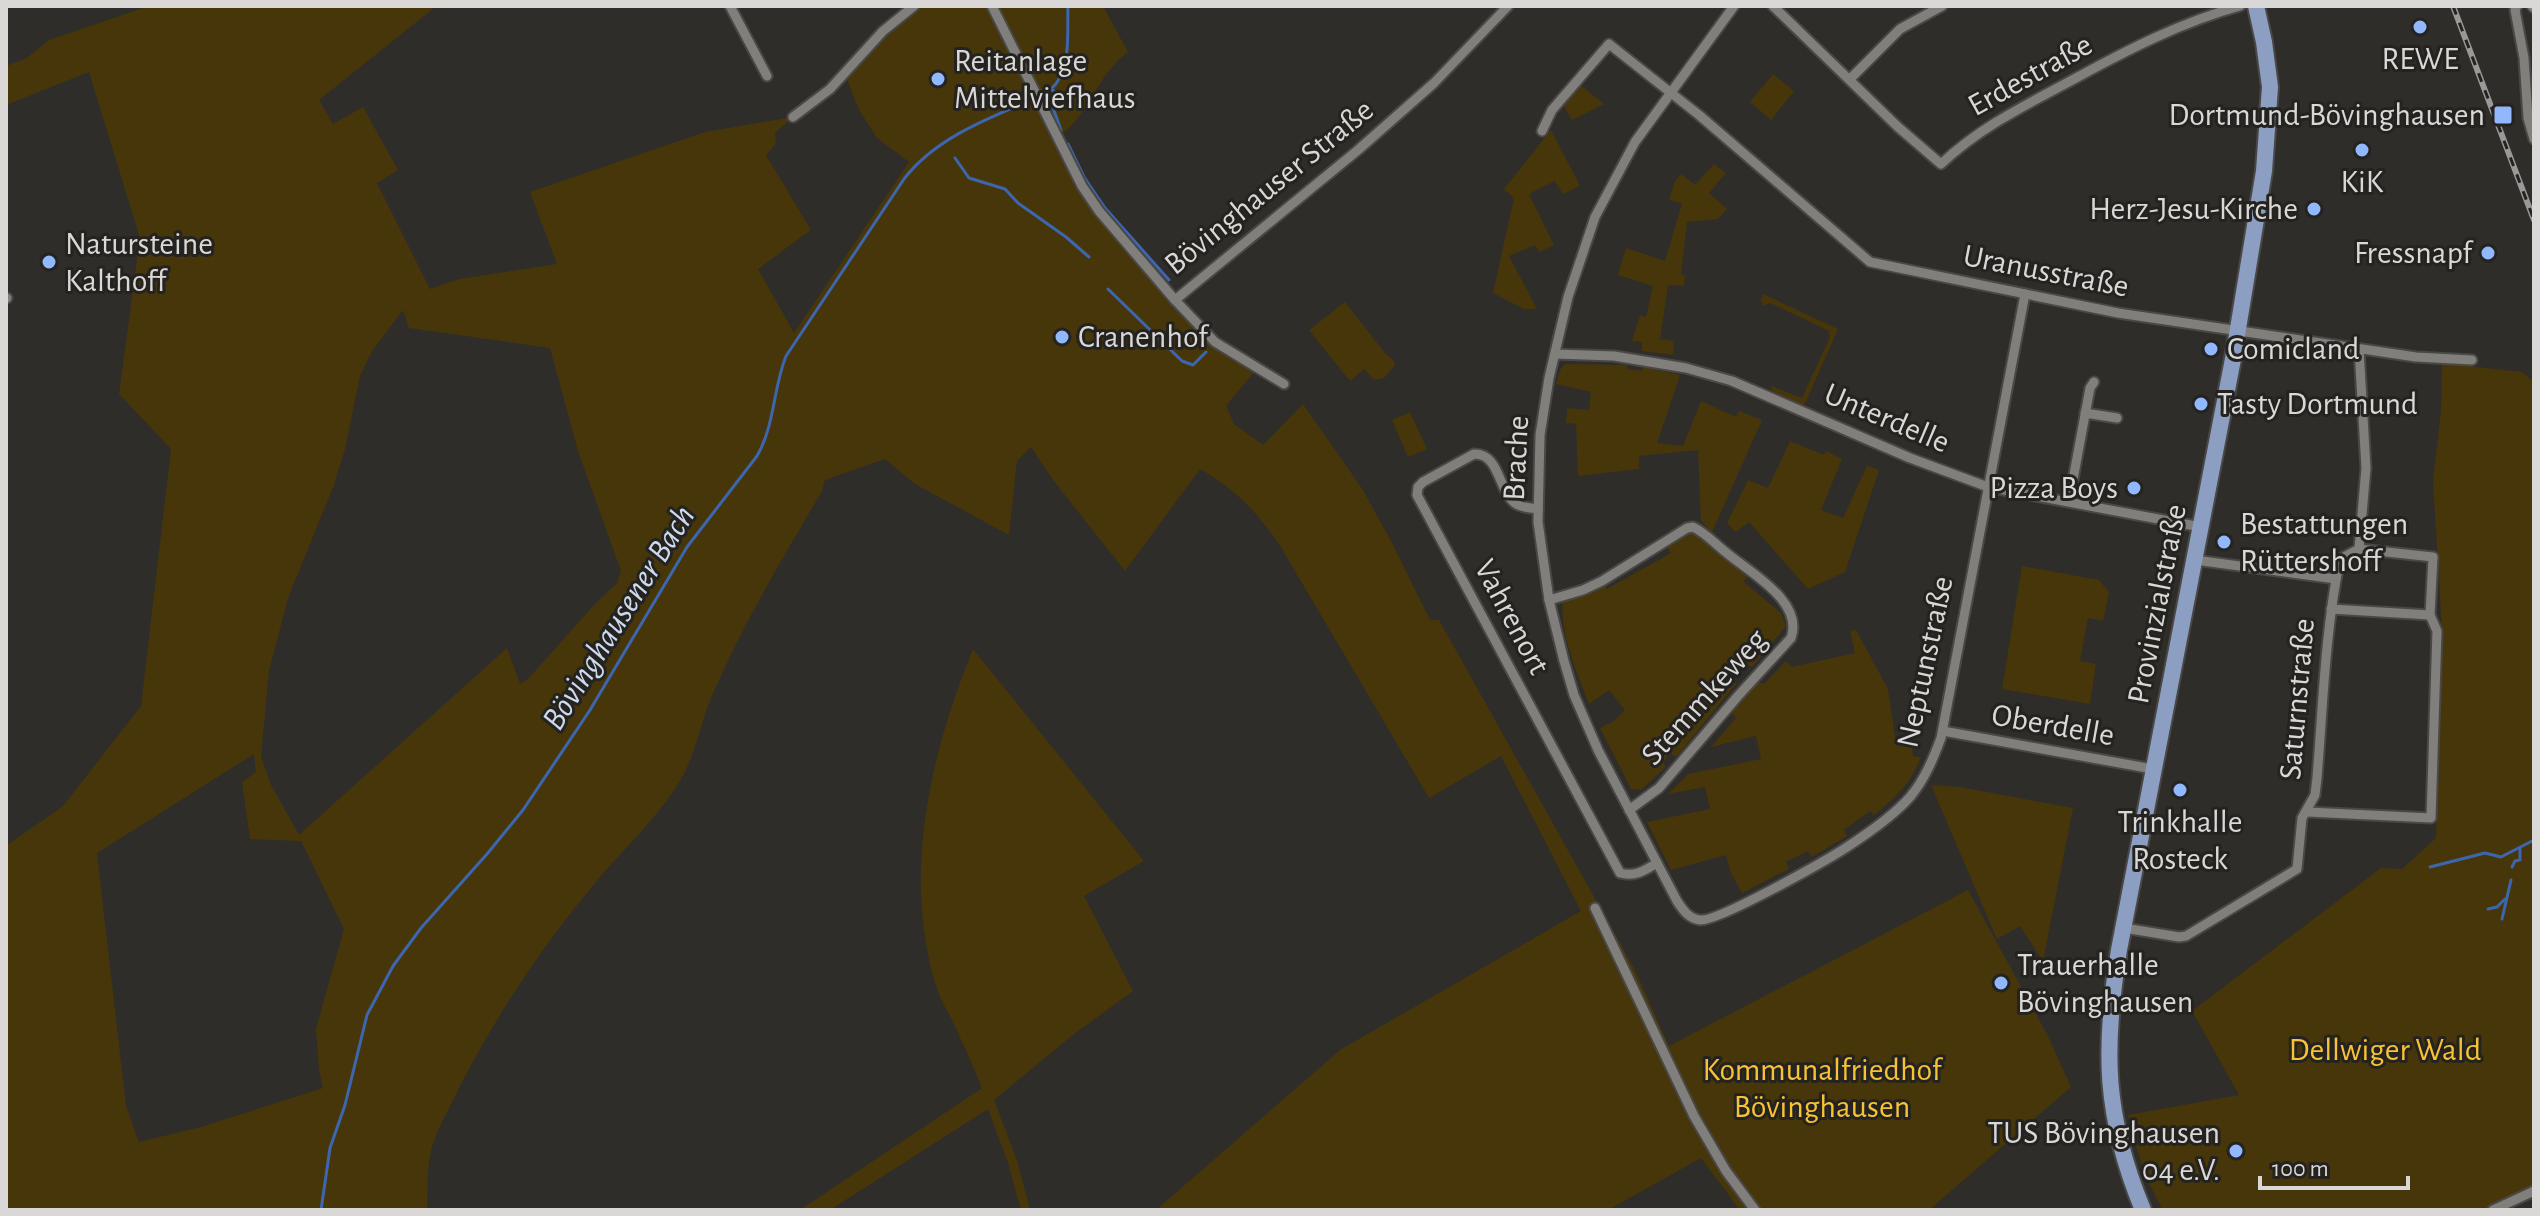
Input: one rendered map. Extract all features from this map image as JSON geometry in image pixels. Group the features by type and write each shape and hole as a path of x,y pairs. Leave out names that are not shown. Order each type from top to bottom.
{"main road":[{"name":"Provinzialstraße","path":"2143,1210 2129,1175 2114,1117 2108,1037 2114,983 2195,560 2264,171 2269,125 2268,65 2256,6"}],"street":[{"path":"730,6 767,76"},
{"path":"793,117 830,89 883,31 914,6"},
{"name":"Bövinghauser Straße","path":"992,6 1082,186 1099,211 1175,300 1358,150 1434,83 1508,6"},
{"name":"Brache","path":"1701,920 1687,915 1657,863 1598,750 1574,695 1549,600 1538,509 1540,435 1568,297 1595,217 1623,161 1734,6"},
{"path":"1773,6 1851,78 1900,29 1942,6"},
{"path":"2199,6 2204,16"},
{"name":"Erdestraße","path":"1851,78 1898,127 1941,164 1985,128 2149,39 2204,16 2240,6"},
{"path":"2517,6 2528,118 2534,139"},
{"name":"Uranusstraße","path":"1542,131 1552,110 1609,44 1870,262 2118,313 2416,357 2472,360"},
{"name":"Neptunstraße","path":"1701,920 1717,916 1782,884 1847,847 1909,798 1929,770 1943,731 2025,294"},
{"path":"1175,300 1215,342 1284,384"},
{"path":"2308,812 2431,818 2437,631 2430,615 2433,557 2359,549 2366,468 2359,349"},
{"name":"Unterdelle","path":"1555,354 1614,356 1661,362 1732,381 1910,458 1988,487 2201,527"},
{"path":"2069,501 2090,388 2094,382"},
{"path":"2085,413 2117,418"},
{"name":"Vahrenort","path":"1538,509 1518,505 1511,499 1489,458 1482,454 1474,454 1418,487 1417,495 1620,873 1639,874 1657,863"},
{"name":"Stemmkeweg","path":"1549,600 1602,581 1693,527 1778,595 1792,616 1795,628 1791,638 1659,788 1629,810"},
{"name":"Saturnstraße","path":"2124,928 2186,936 2293,873 2299,865 2302,818 2315,795 2336,579 2340,559 2359,549"},
{"path":"2195,560 2336,579"},
{"path":"2331,609 2430,615"},
{"name":"Oberdelle","path":"1943,731 2153,769"},
{"path":"1595,908 1699,1127 1755,1210"},
{"path":"2493,1210 2534,1191"}],"green space":[{"name":"Kommunalfriedhof Bövinghausen","path":"149,6 433,6 319,100 333,124 363,107 398,170 377,183 430,289 459,279 557,264 530,192 705,132 793,117 775,133 776,144 766,155 811,230 758,269 794,333 909,162 877,138 859,110 845,74 914,6 1103,6 1128,52 1108,72 1077,119 1058,137 1082,186 1215,342 1258,367 1226,406 1234,424 1263,445 1303,404 1361,487 1430,620 1439,620 1635,970 1669,1046 1968,890 2048,1036 2071,1087 1929,1210 1740,1210 1701,1158 1608,1210 1156,1210 1340,1050 1581,911 1501,756 1429,798 1279,544 1234,493 1200,469 1125,571 1053,480 1031,447 1017,461 1009,535 915,484 885,459 825,480 822,491 739,638 710,700 681,779 651,820 556,933 500,1014 468,1071 432,1148 427,1210 6,1210 6,846 63,806 141,706 171,449 119,394 140,238 89,72 6,105 6,66 27,58 49,40","holes":["403,310 409,328 550,348 578,451 621,571 617,583 528,679 520,684 507,648 299,835 271,785 261,757 269,671 288,598 334,485 360,376 372,351","254,754 256,772 242,782 250,839 301,841 344,929 316,1029 323,1088 201,1127 139,1142 126,1106 97,853"]},
{"path":"1773,74 1794,91 1771,120 1750,102"},
{"path":"1579,84 1604,104 1572,120 1562,103"},
{"path":"1551,130 1580,186 1563,194 1555,181 1529,194 1554,245 1539,252 1535,245 1509,256 1537,309 1524,309 1493,293 1514,198 1504,189"},
{"path":"1714,164 1726,173 1709,193 1727,209 1718,219 1687,222 1681,274 1685,276 1684,286 1668,285 1660,339 1674,341 1673,355 1642,351 1642,342 1632,341 1640,315 1646,317 1653,286 1618,275 1626,248 1665,261 1682,204 1669,199 1675,181 1681,174 1695,185"},
{"path":"1763,294 1838,329 1804,406 1772,391 1771,386 1802,398 1830,337 1829,331 1770,303 1762,306"},
{"path":"1345,302 1394,361 1395,365 1384,378 1374,380 1364,369 1350,381 1309,330"},
{"name":"Dellwiger Wald","path":"2442,363 2522,372 2534,382 2534,1190 2485,1210 2163,1210 2142,1164 2128,1115 2239,1095 2192,1011 2381,868 2402,869 2436,838 2442,630 2433,480 2441,412"},
{"path":"1565,364 1627,365 1627,369 1642,371 1643,367 1680,375 1657,443 1683,446 1701,401 1736,417 1739,411 1762,420 1712,532 1701,521 1698,450 1639,456 1639,469 1578,476 1576,424 1566,423 1567,408 1589,410 1591,392 1556,384"},
{"path":"1410,412 1427,449 1408,457 1392,420"},
{"path":"1790,441 1842,459 1821,510 1843,518 1867,466 1879,470 1845,572 1808,589 1749,522 1736,532 1727,523 1748,480 1768,488"},
{"path":"1686,533 1697,534 1749,576 1743,581 1781,613 1786,626 1752,667 1741,663 1731,680 1736,684 1676,757 1669,753 1663,763 1666,767 1641,790 1631,789 1600,728 1614,721 1625,710 1609,690 1589,704 1566,638 1563,598 1589,592 1604,584 1607,589 1671,553 1667,547"},
{"path":"2022,566 2099,580 2109,592 2103,621 2088,618 2080,661 2096,664 2090,704 2002,689"},
{"path":"1856,630 1888,689 1895,737 1911,740 1913,756 1921,757 1907,783 1874,815 1870,811 1844,830 1847,836 1812,857 1808,851 1786,862 1789,869 1742,893 1730,871 1726,855 1671,870 1647,822 1710,809 1705,787 1668,794 1688,774 1761,759 1756,736 1711,747 1736,718 1730,710 1755,681 1764,684 1786,661 1792,667 1855,653 1850,631"},
{"path":"973,649 1144,861 1084,896 1133,991 1074,1034 994,1100 1017,1160 1030,1210 1021,1210 988,1109 830,1210 800,1210 982,1088 935,983 925,935 921,893 926,810 934,769"},
{"path":"1931,785 1960,787 2073,808 2043,961 2020,926 1997,939"}],"waterway":[{"name":"Bövinghausener Bach","path":"1061,130 1053,108 1055,92 1051,89 1058,81 1065,62 1068,6"},
{"name":"Bövinghausener Bach","path":"321,1210 330,1148 345,1105 367,1015 393,966 421,928 523,810 590,710 687,547 757,456 767,432 786,356 904,179 943,143 1024,103"},
{"path":"1068,144 1084,177 1105,208 1169,280"},
{"path":"955,158 969,178 1005,189 1018,203 1089,257"},
{"path":"1108,289 1182,361 1193,365 1206,352"},
{"path":"2430,867 2485,853 2501,857 2534,840"},
{"path":"2512,867 2515,861 2520,860 2520,849"},
{"path":"2502,919 2511,880"},
{"path":"2488,909 2497,907 2505,899"}],"railway":[{"path":"2453,6 2534,220"}],"place":[{"name":"REWE","path":"2420,27"},
{"name":"Reitanlage Mittelviefhaus","path":"938,79"},
{"name":"Dortmund-Bövinghausen","path":"2503,115"},
{"name":"KiK","path":"2362,150"},
{"name":"Herz-Jesu-Kirche","path":"2314,209"},
{"name":"Fressnapf","path":"2488,253"},
{"name":"Natursteine Kalthoff","path":"49,262"},
{"name":"Cranenhof","path":"1062,337"},
{"name":"Comicland","path":"2211,349"},
{"name":"Tasty Dortmund","path":"2201,404"},
{"name":"Pizza Boys","path":"2134,488"},
{"name":"Bestattungen Rüttershoff","path":"2224,542"},
{"name":"Trinkhalle Rosteck","path":"2180,790"},
{"name":"Trauerhalle Bövinghausen","path":"2001,983"},
{"name":"TUS Bövinghausen 04 e.V.","path":"2236,1151"}]}
